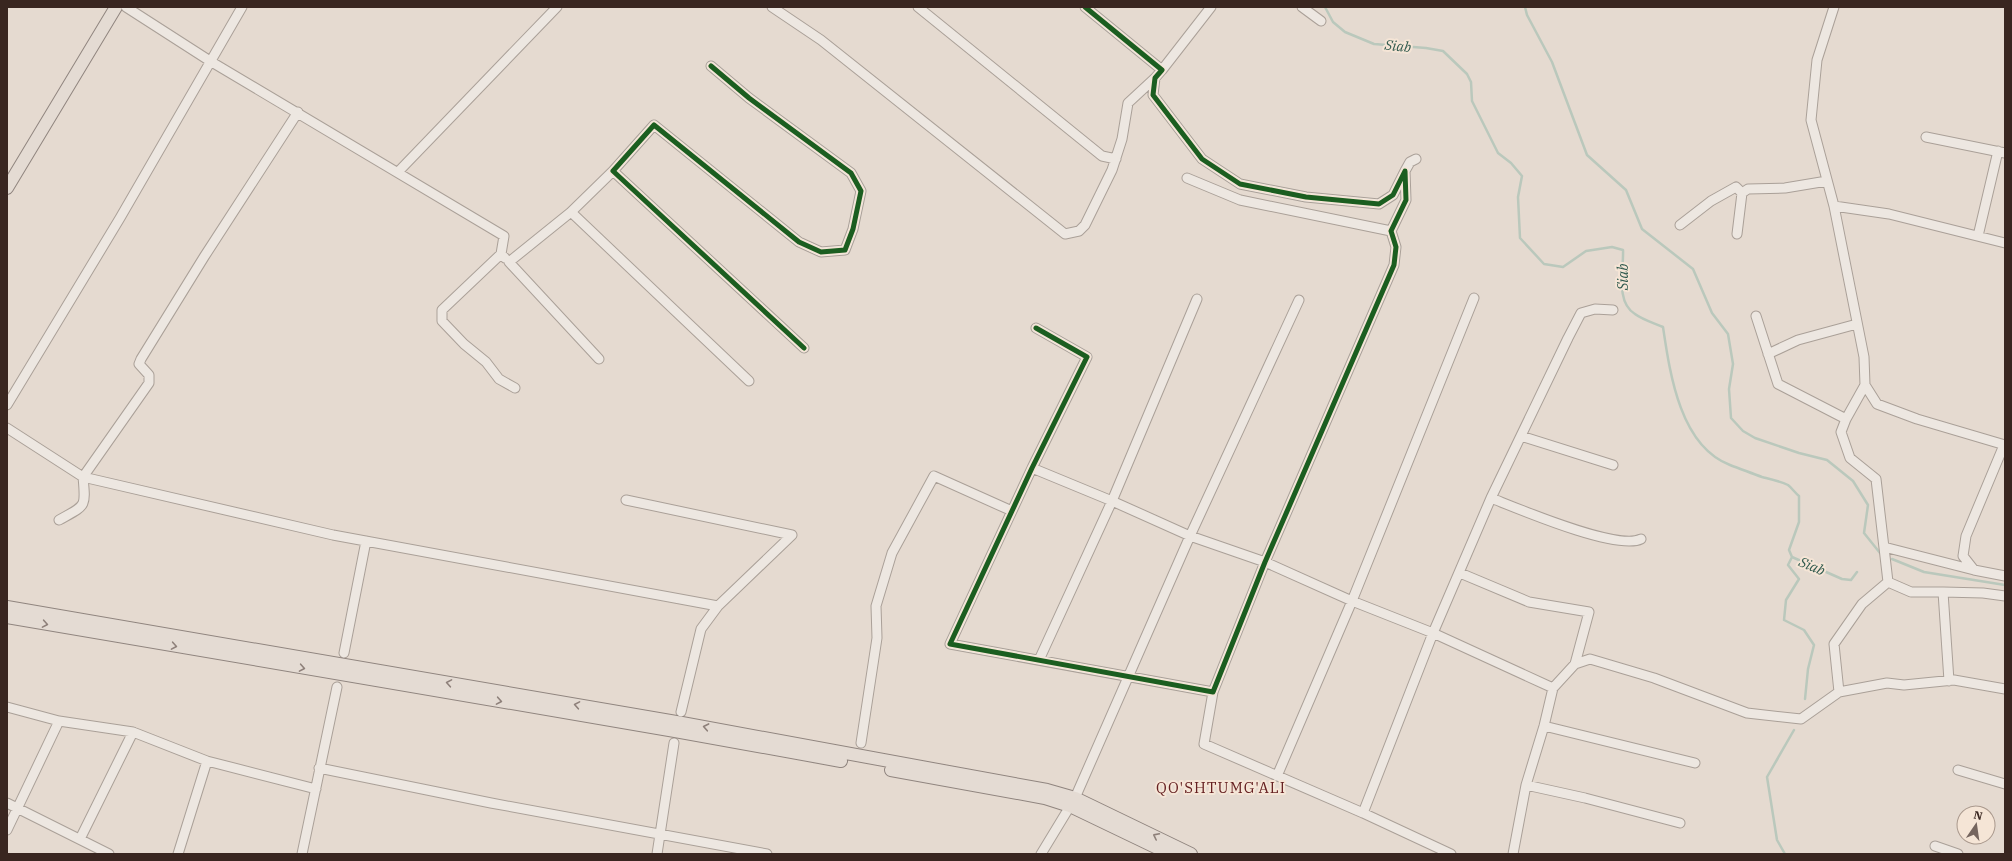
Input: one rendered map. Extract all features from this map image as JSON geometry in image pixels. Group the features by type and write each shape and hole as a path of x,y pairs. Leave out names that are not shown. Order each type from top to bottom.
{"main road":[{"path":"7,188 116,7"},
{"path":"7,607 682,723 1047,790 1170,854"},
{"path":"7,617 675,731 1072,802 1141,828 1191,854"}],"street":[{"path":"126,7 210,61 504,236 501,254 442,310 442,321 464,344 486,362 499,379 515,388"},
{"path":"7,405 120,218 242,7"},
{"path":"398,172 556,7"},
{"path":"772,7 821,40 1064,234 1079,232 1085,225 1112,170 1122,139 1128,103 1162,70 1211,7"},
{"path":"918,7 1102,156 1116,159"},
{"path":"1085,7 1162,70"},
{"path":"1302,7 1321,21"},
{"path":"1834,7 1817,60 1811,120 1834,206 1864,357 1865,385 1877,404 1917,419 2004,445 1966,536 1963,556 1974,570"},
{"path":"509,262 571,212 614,171 654,125 799,242 821,252 845,250 853,229 861,191 852,173 749,98 711,66"},
{"path":"1155,78 1153,95 1202,159 1240,184 1306,197 1379,204 1393,195 1410,162 1416,159"},
{"path":"60,520 84,504 86,500 83,477 149,383 149,375 139,364 141,359 204,257 298,112"},
{"path":"1926,137 2002,152 1978,236"},
{"path":"614,171 804,348"},
{"path":"1405,171 1406,200 1391,231 1396,247 1394,265 1265,562 1213,692 1204,744 1364,813 1451,854"},
{"path":"1187,178 1240,200 1391,231"},
{"path":"1742,193 1748,189 1785,188 1827,181"},
{"path":"1680,225 1711,201 1736,187 1742,193"},
{"path":"1738,234 1742,193"},
{"path":"1834,206 1889,214 2005,243"},
{"path":"571,212 749,381"},
{"path":"501,254 599,359"},
{"path":"1277,776 1352,601 1474,298"},
{"path":"1039,660 1112,501 1197,299"},
{"path":"1041,854 1072,802 1130,677 1190,536 1299,300"},
{"path":"1364,813 1433,633 1491,498 1581,313 1595,309 1613,310"},
{"path":"1756,316 1778,384 1846,419"},
{"path":"1768,354 1798,340 1857,324"},
{"path":"1036,328 1087,357 1032,468 950,644 1213,692"},
{"path":"1865,385 1846,419 1842,432 1850,458 1876,479 1888,582"},
{"path":"7,428 83,477 366,541 718,606"},
{"path":"1521,436 1613,465"},
{"path":"1032,468 1112,501 1190,536 1265,562 1352,601 1433,633 1553,688"},
{"path":"861,743 877,638 876,606 892,554 934,476 1012,511"},
{"path":"1491,498 1572,529 1626,542 1635,542 1641,539"},
{"path":"626,500 792,535 718,606 701,629 682,712"},
{"path":"344,653 366,541"},
{"path":"1884,547 1974,570 2005,576"},
{"path":"1460,573 1529,602 1589,612 1574,664 1553,688 1544,726 1526,785 1513,854"},
{"path":"1888,582 1911,592 1983,593 2005,596"},
{"path":"1839,692 1834,644 1862,604 1888,582"},
{"path":"1942,592 1949,680"},
{"path":"1574,664 1590,659 1654,678 1747,713 1801,718 1839,692 1887,683 1904,685 1949,680 2005,689"},
{"path":"302,854 337,687"},
{"path":"7,707 60,721 133,732 207,761 316,789"},
{"path":"7,830 60,721"},
{"path":"1544,726 1695,763"},
{"path":"80,838 133,732"},
{"path":"657,854 674,743"},
{"path":"178,854 207,761"},
{"path":"319,768 661,835 767,854"},
{"path":"1958,770 2005,784"},
{"path":"1526,785 1585,798 1680,823"},
{"path":"7,803 80,838 109,854"},
{"path":"1935,846 1958,854"}],"waterway":[{"name":"Siab","path":"1325,7 1333,22 1345,32 1374,44 1426,48 1443,51 1467,74 1471,82 1472,101 1498,153 1511,163 1522,176 1518,197 1520,238 1544,264 1563,267 1586,251 1612,247 1623,250 1622,285 1625,302 1629,309 1638,316 1663,327 1669,366 1680,406 1699,442 1713,456 1730,465 1788,485 1799,496 1799,522 1789,550 1792,557 1842,579 1851,580 1857,572"},
{"path":"1525,7 1527,15 1552,62 1587,155 1626,190 1642,229 1693,269 1712,313 1728,334 1733,364 1729,389 1731,418 1743,431 1755,438 1799,453 1827,460 1853,481 1868,505 1864,533 1880,553"},
{"path":"1792,557 1788,565 1799,579 1786,600 1784,620 1804,630 1814,645 1808,669 1805,699"},
{"path":"1892,559 1924,572 2005,585"},
{"path":"1785,854 1777,840 1767,777 1794,730"}],"cycle path":[{"path":"1036,328 1087,357 1032,468 950,644 1213,692 1265,562 1394,265 1396,247 1391,231 1406,200 1405,171 1393,195 1379,204 1306,197 1240,184 1202,159 1153,95 1155,78 1162,70 1085,7"},
{"path":"711,66 749,98 851,173 861,191 853,229 845,250 821,252 799,242 654,125 613,171 804,348"}],"district":[{"name":"QO'SHTUMG'ALI","path":"1221,788"}]}
